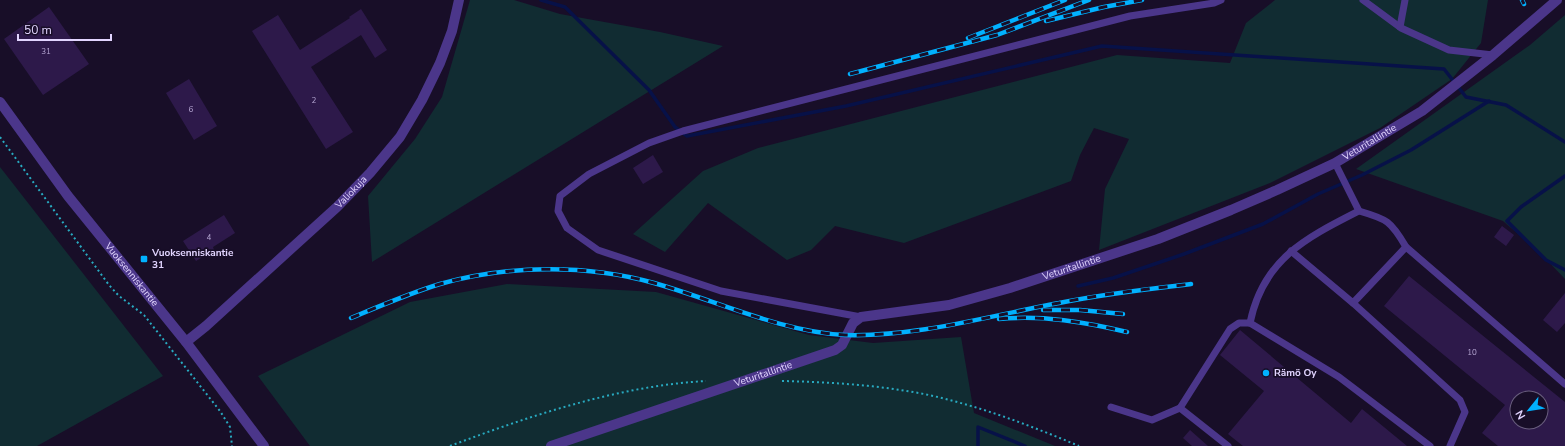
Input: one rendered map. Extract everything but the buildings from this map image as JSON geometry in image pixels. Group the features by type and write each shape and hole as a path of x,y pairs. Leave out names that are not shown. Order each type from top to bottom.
{"street":[{"name":"Valiokuja","path":"186,342 206,326 337,206 370,173 400,137 422,100 440,62 452,31 459,0"},
{"name":"Veturitallintie","path":"551,446 835,350 842,345 853,323 861,317 949,305 1010,288 1158,239 1231,210 1335,163 1422,111 1492,55 1557,0"},
{"name":"Vuoksenniskantie","path":"0,102 68,196 186,342 264,446"}],"lane":[{"path":"861,317 720,291 598,250 567,228 558,211 560,196 589,174 649,143 683,131 1130,16 1214,3 1221,0"},
{"path":"1363,0 1400,27 1449,50 1492,55"},
{"path":"1400,27 1404,0"},
{"path":"1335,163 1359,211"},
{"path":"1250,323 1253,307 1264,282 1291,251 1324,229 1359,211 1383,218 1396,230 1406,247 1565,384"},
{"path":"1352,303 1406,247"},
{"path":"1291,251 1352,303 1460,400 1465,412 1450,446"},
{"path":"1111,407 1152,420 1180,408 1230,329 1239,323 1250,323 1339,377 1430,446"},
{"path":"1180,408 1228,446"}],"path":[{"path":"0,137 109,285 119,296 144,315 194,376 220,411 230,428 232,446"},
{"path":"778,380 874,386 924,394 993,413 1079,446"},
{"path":"450,446 528,418 577,404 628,392 680,383 710,381"}],"green space":[{"path":"470,0 514,0 560,14 660,32 723,46 372,262 368,196 415,139 442,97"},
{"path":"1275,0 1488,0 1481,43 1452,79 1380,128 1270,183 1099,250 1105,189 1129,139 1094,128 1080,155 1071,181 904,243 835,226 811,250 787,260 708,203 665,252 633,234 703,171 758,148 1117,55 1230,63 1246,23"},
{"path":"1565,15 1565,279 1541,254 1503,221 1356,169 1530,45"},
{"path":"0,167 163,376 37,446 0,446"},
{"path":"507,284 656,292 809,335 873,343 961,337 974,413 1055,446 310,446 258,376 410,302"}],"waterway":[{"path":"541,0 565,7 649,90 675,127 687,136 846,106 1102,46 1444,69 1466,97 1506,105 1565,142"},
{"path":"1078,286 1113,278 1184,254 1263,224 1318,194 1362,175 1411,150 1489,101"},
{"path":"1565,176 1521,207 1507,221 1546,260 1565,270"},
{"path":"978,446 978,427 1025,446"}],"railway":[{"path":"968,38 1065,0"},
{"path":"850,74 997,35 1089,0"},
{"path":"1046,21 1104,7 1142,0"},
{"path":"1522,0 1524,4"},
{"path":"351,318 440,284 493,273 520,270 574,270 601,272 628,277 677,290 773,322 821,333 845,335 899,333 953,325 1092,297 1191,284"},
{"path":"1043,310 1080,310 1123,314"},
{"path":"999,319 1032,318 1064,320 1127,332"}],"place":[{"name":"Vuoksenniskantie 31","path":"144,259"},
{"name":"Rämö Oy","path":"1266,373"}]}
